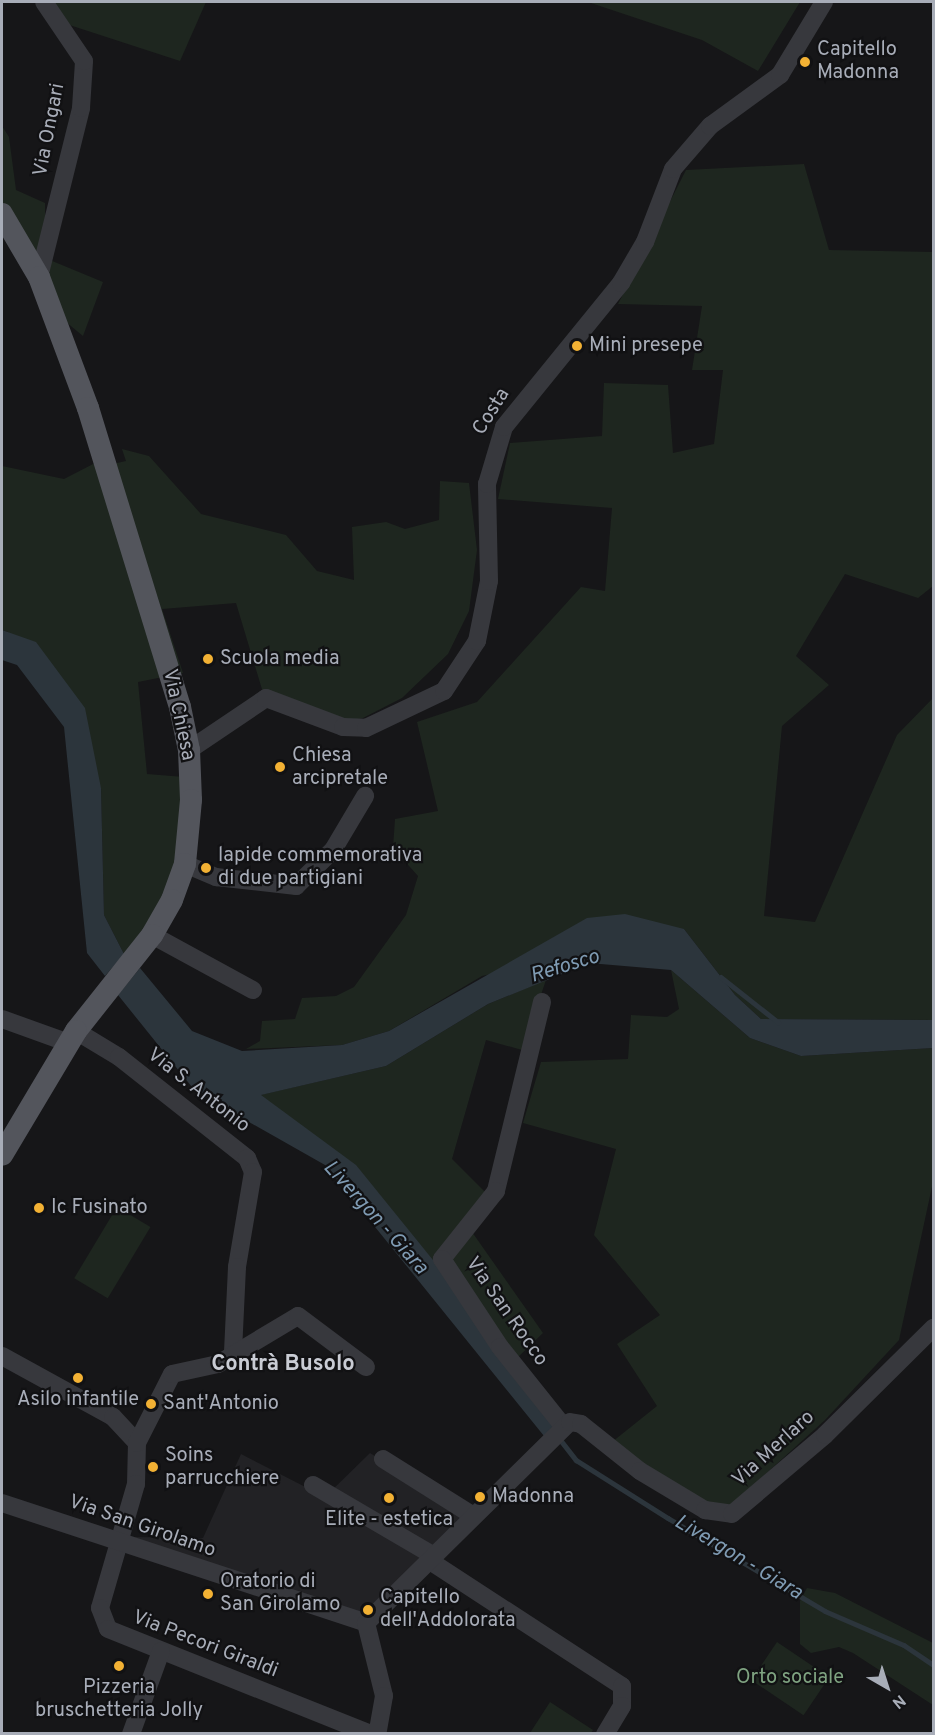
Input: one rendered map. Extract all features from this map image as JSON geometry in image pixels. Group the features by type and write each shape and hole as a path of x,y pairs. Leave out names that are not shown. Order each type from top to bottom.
{"main road":[{"name":"Via Chiesa","path":"2,214 39,277 88,408 189,750 185,864 152,935 73,1037 2,1155"}],"street":[{"name":"Via Ongari","path":"39,277 81,108 84,61 44,2"},
{"name":"Costa","path":"189,750 266,698 343,727 366,728 444,691 477,641 489,581 487,484 504,427 621,283 645,242 673,169 710,126 780,75 824,2"},
{"path":"185,864 216,877 296,886 333,850 365,796"},
{"path":"152,935 253,990"},
{"name":"Via San Rocco","path":"542,1002 496,1191 442,1259 500,1347 563,1426"},
{"name":"Via S. Antonio","path":"2,1019 73,1037 119,1057 247,1158 253,1172 237,1267 233,1353"},
{"path":"2,1356 113,1417 137,1443 172,1374 218,1364 298,1316 366,1367"},
{"name":"Via Merlaro","path":"563,1426 580,1424 640,1471 705,1510 732,1514 817,1443 933,1327"},
{"path":"377,1734 384,1695 366,1623 539,1447 563,1426"},
{"name":"Via Pecori Giraldi","path":"137,1443 136,1484 116,1544 102,1617 114,1634 370,1734"},
{"path":"383,1459 472,1515"},
{"path":"313,1485 432,1558 622,1686 622,1706 605,1734"},
{"name":"Via San Girolamo","path":"2,1503 116,1544 366,1623"},
{"path":"131,1734 161,1652"}],"shaded area":[{"path":"370,1453 468,1513 360,1616 133,1537 203,1538 241,1454 325,1497"}],"green space":[{"path":"41,2 206,2 180,61 48,18"},
{"path":"588,2 800,2 758,71 702,40"},
{"path":"2,126 9,137 16,190 45,203 45,258 103,282 83,336 55,313 2,221"},
{"path":"804,164 829,250 933,252 933,586 918,598 845,574 796,656 829,685 782,726 764,916 815,922 897,735 933,698 933,1020 761,1019 735,995 684,929 482,976 389,1031 342,1045 246,1049 260,1041 262,1021 295,1019 302,998 336,996 354,987 406,915 418,876 393,848 395,819 438,811 417,722 477,702 581,587 605,591 612,508 498,499 510,443 602,436 604,383 668,385 673,453 714,444 723,370 692,370 702,306 618,304 686,170"},
{"path":"122,449 149,456 201,514 286,535 317,571 354,580 352,527 386,522 405,529 439,520 440,481 469,483 477,550 469,611 448,654 402,698 363,718 344,722 264,696 236,603 162,609 183,673 138,682 147,774 184,777 189,830 155,913 124,954 104,915 101,788 8,632 2,630 2,466 64,479 97,462 99,467 126,461"},
{"path":"671,970 750,1038 801,1056 933,1048 933,1182 899,1340 825,1420 728,1508 704,1503 612,1442 657,1406 617,1344 660,1315 594,1235 616,1149 523,1123 541,1062 628,1059 631,1015 667,1017 679,1009"},
{"path":"546,980 522,1050 486,1040 452,1159 485,1192 465,1222 543,1333 514,1361 260,1095 386,1066 488,1004"},
{"path":"117,1207 150,1227 108,1298 74,1278"},
{"path":"807,1588 835,1593 933,1643 933,1705 853,1653 839,1647 811,1653 800,1644 800,1601"},
{"name":"Orto sociale","path":"777,1642 829,1677 804,1715 751,1680"},
{"path":"550,1702 593,1730 591,1733 530,1733"}],"water":[{"path":"2,630 36,642 85,708 101,788 104,915 124,954 105,976 87,953 64,727 17,665 2,660"},
{"path":"625,914 684,929 735,995 761,1019 933,1020 933,1048 801,1056 750,1038 671,970 589,963 488,1004 386,1066 261,1095 356,1165 561,1418 544,1436 325,1165 196,1092 118,995 140,968 192,1031 242,1051 342,1045 389,1031 587,918"}],"waterway":[{"name":"Refosco","path":"721,977 778,1022"},
{"name":"Livergon - Giara","path":"559,1438 576,1460 668,1518 825,1611 904,1645 934,1665"}],"place":[{"name":"Capitello Madonna","path":"805,62"},
{"name":"Mini presepe","path":"577,346"},
{"name":"Scuola media","path":"208,659"},
{"name":"Chiesa arcipretale","path":"280,767"},
{"name":"lapide commemorativa di due partigiani","path":"206,868"},
{"name":"Ic Fusinato","path":"39,1208"},
{"name":"Asilo infantile","path":"78,1378"},
{"name":"Sant'Antonio","path":"151,1404"},
{"name":"Soins parrucchiere","path":"153,1467"},
{"name":"Madonna","path":"480,1497"},
{"name":"Elite - estetica","path":"389,1498"},
{"name":"Oratorio di San Girolamo","path":"208,1594"},
{"name":"Capitello dell'Addolorata","path":"368,1610"},
{"name":"Pizzeria bruschetteria Jolly","path":"119,1666"}],"district":[{"name":"Contrà Busolo","path":"283,1365"}]}
